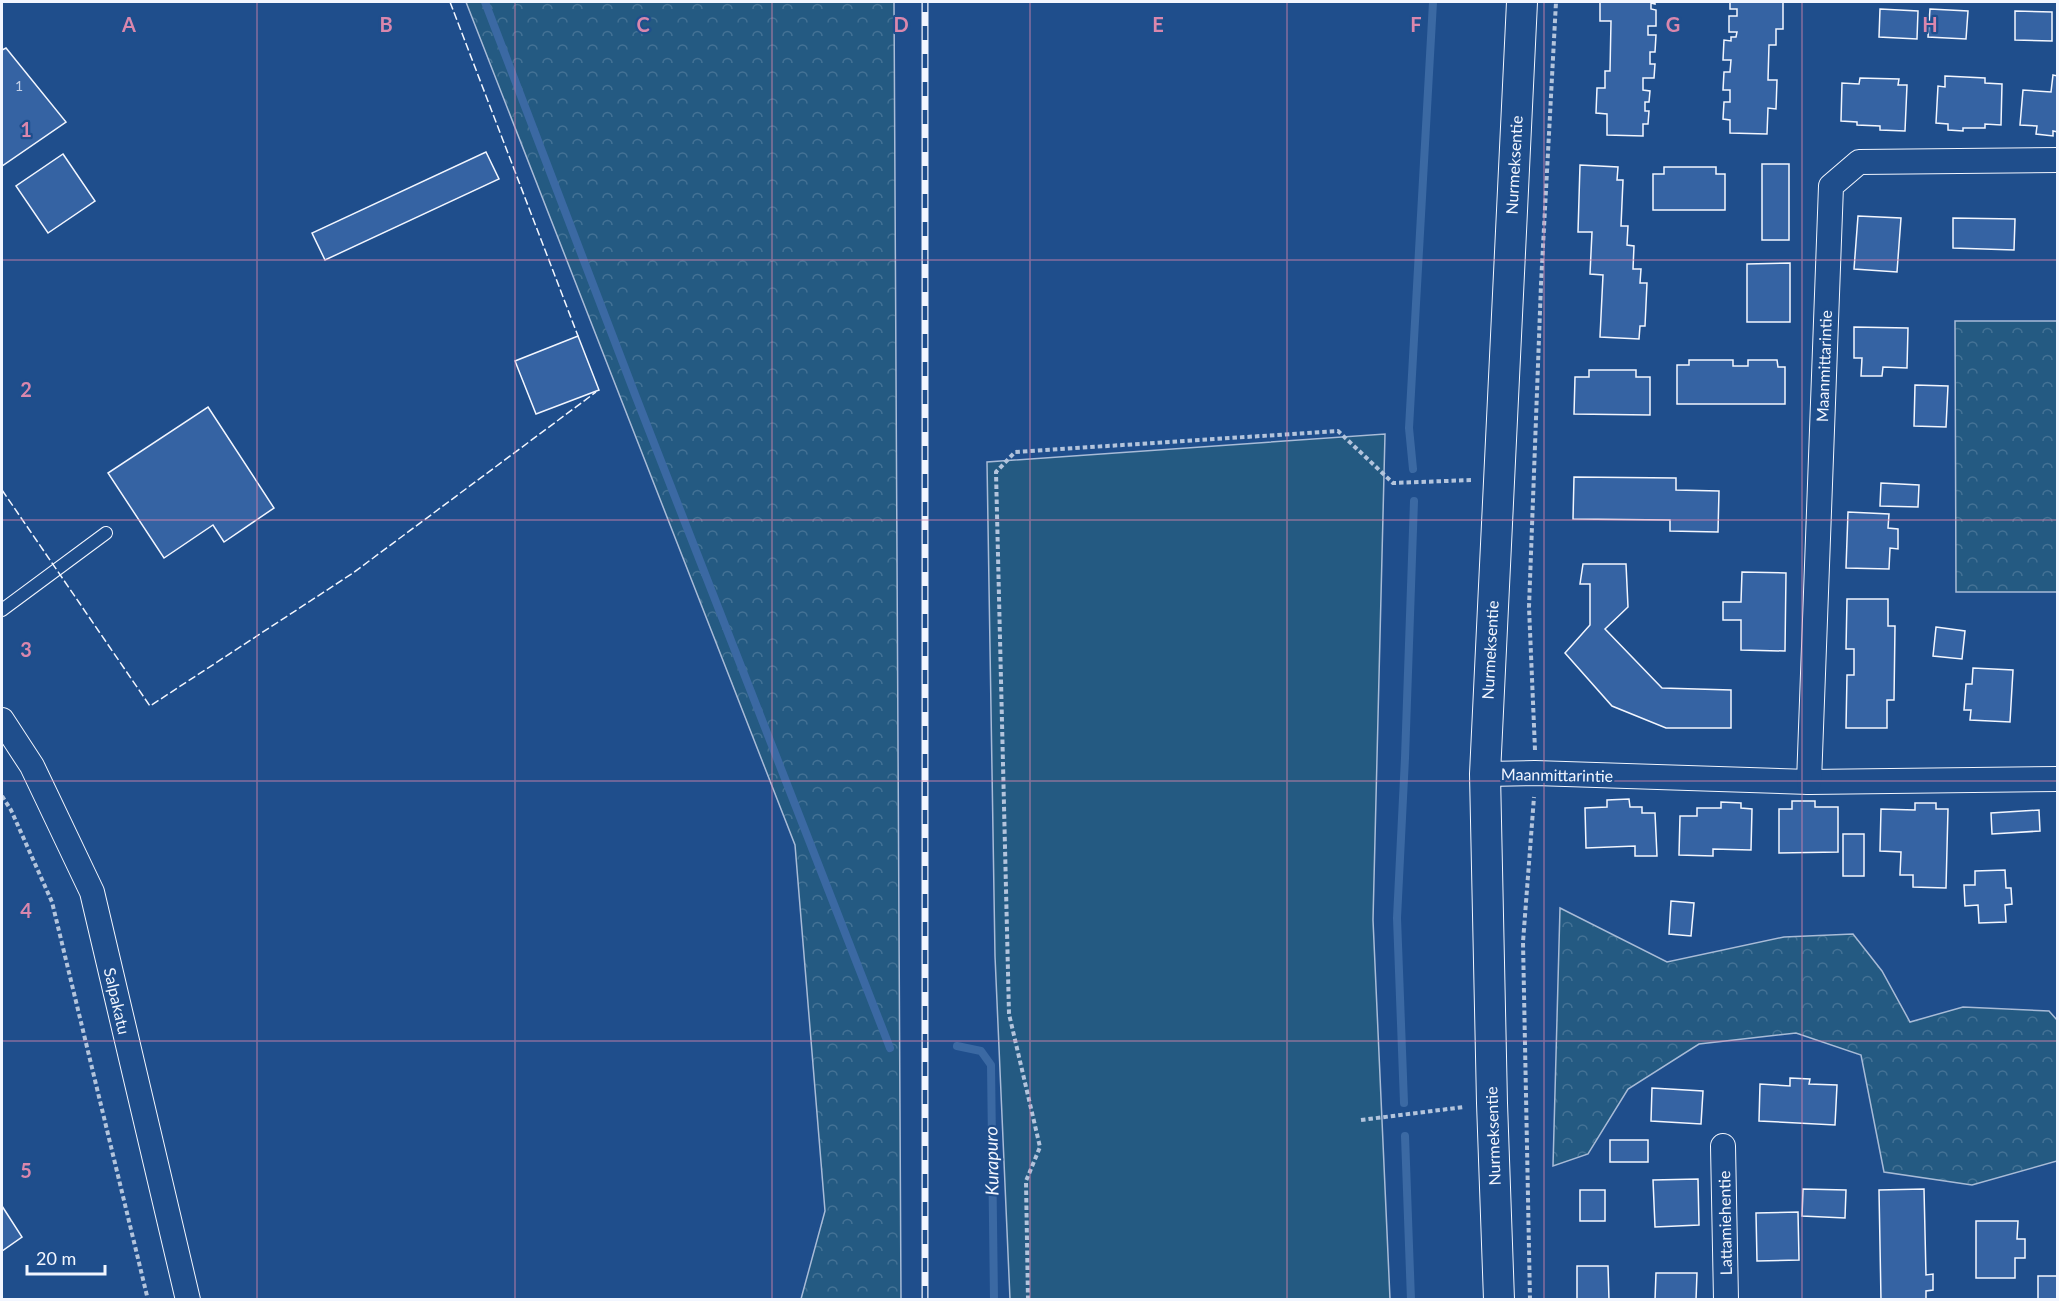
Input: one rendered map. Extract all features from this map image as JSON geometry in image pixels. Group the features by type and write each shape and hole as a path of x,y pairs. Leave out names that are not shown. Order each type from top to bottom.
{"street":[{"name":"Nurmeksentie","path":"1499,1299 1485,774 1522,2"},
{"name":"Maanmittarintie","path":"1809,782 1831,186 1859,162 2058,160"},
{"name":"Salpakatu","path":"2,720 32,766 92,892 188,1299"},
{"name":"Maanmittarintie","path":"1485,774 1535,773 1809,782 2058,779"},
{"name":"Lattamiehentie","path":"1723,1146 1726,1299"}],"lane":[{"path":"2,610 106,533"}],"path":[{"path":"1530,1299 1523,942 1535,773 1529,607 1541,284 1556,2"},
{"path":"1028,1299 1026,1181 1040,1147 1009,1014 996,472 1015,452 1338,431 1394,483 1499,479"},
{"path":"2,796 11,810 52,902 148,1299"},
{"path":"1361,1120 1492,1103"}],"green space":[{"path":"466,2 894,2 901,1299 801,1299 825,1211 795,845"},
{"path":"1955,321 2057,321 2057,592 1956,592"},
{"path":"1385,434 1373,920 1390,1299 1010,1299 995,956 987,462"},
{"path":"1560,908 1667,962 1784,937 1853,934 1882,971 1910,1022 1963,1007 2049,1011 2057,1020 2057,1161 1972,1185 1884,1172 1861,1055 1796,1033 1699,1044 1628,1089 1588,1154 1553,1166"}],"building":[{"path":"1600,2 1655,2 1655,4 1651,3 1651,9 1656,10 1656,26 1648,26 1648,35 1656,35 1655,52 1650,52 1650,64 1655,64 1654,78 1643,78 1643,90 1650,91 1649,102 1645,102 1645,111 1649,111 1648,124 1643,124 1643,136 1607,135 1607,114 1596,113 1597,88 1605,88 1605,71 1610,71 1611,21 1600,21"},
{"path":"1730,2 1783,2 1783,29 1776,29 1776,45 1769,45 1768,80 1777,80 1776,109 1768,108 1767,134 1730,133 1730,120 1723,119 1724,102 1730,102 1730,90 1723,90 1724,72 1730,72 1731,60 1723,60 1724,40 1731,41 1731,37 1736,37 1737,32 1729,32 1729,16 1737,16 1737,9 1730,9"},
{"path":"1880,9 1918,11 1917,39 1879,37"},
{"path":"1930,9 1968,11 1966,39 1928,37"},
{"path":"2015,11 2052,12 2052,41 2015,40"},
{"path":"6,48 66,122 2,166 2,50"},
{"path":"2053,75 2058,76 2058,132 2053,131 2053,136 2036,134 2037,126 2020,125 2023,90 2051,92"},
{"path":"1945,76 1985,78 1985,83 2002,84 2001,125 1985,124 1985,128 1963,128 1963,131 1948,130 1948,124 1936,123 1938,86 1945,87"},
{"path":"1860,78 1899,79 1898,85 1907,85 1905,131 1880,130 1880,126 1857,125 1857,122 1841,121 1842,83 1859,84"},
{"path":"486,152 499,179 325,260 312,233"},
{"path":"63,154 95,201 48,233 16,186"},
{"path":"1762,164 1789,164 1789,240 1762,240"},
{"path":"1580,165 1618,167 1617,180 1623,180 1621,226 1628,226 1627,245 1634,246 1633,269 1641,269 1640,283 1647,283 1645,326 1640,326 1639,339 1600,337 1603,275 1590,274 1592,232 1578,232"},
{"path":"1664,167 1716,167 1716,174 1725,174 1725,210 1653,210 1653,174 1664,174"},
{"path":"1858,216 1901,218 1897,272 1854,269"},
{"path":"1953,218 2015,219 2014,250 1953,248"},
{"path":"1790,263 1790,322 1747,322 1747,264"},
{"path":"1854,327 1908,328 1907,368 1883,367 1882,376 1861,376 1862,358 1854,358"},
{"path":"578,336 599,390 536,414 515,361"},
{"path":"1689,360 1733,360 1733,366 1748,366 1748,360 1777,360 1778,367 1785,367 1785,404 1677,404 1677,365 1689,365"},
{"path":"1589,370 1636,370 1636,377 1650,377 1650,415 1574,414 1575,377 1589,377"},
{"path":"1915,385 1948,386 1946,427 1914,426"},
{"path":"208,407 274,508 224,542 213,525 164,558 108,473"},
{"path":"1574,477 1676,478 1676,490 1719,491 1718,532 1670,531 1670,520 1573,519"},
{"path":"1881,483 1919,485 1918,507 1880,506"},
{"path":"1848,512 1889,514 1888,528 1898,529 1898,549 1890,548 1889,569 1846,568"},
{"path":"1583,564 1626,564 1628,607 1605,629 1662,688 1731,690 1731,728 1666,728 1612,706 1565,653 1590,625 1590,584 1580,584"},
{"path":"1742,572 1786,573 1785,651 1741,650 1741,620 1723,620 1723,602 1741,602"},
{"path":"1847,599 1888,599 1888,626 1895,626 1894,700 1887,700 1887,728 1846,728 1847,675 1854,675 1854,649 1846,649"},
{"path":"1936,627 1965,631 1962,659 1933,656"},
{"path":"1973,668 2013,670 2010,722 1970,720 1971,710 1964,710 1966,684 1972,684"},
{"path":"1629,799 1630,807 1642,807 1642,813 1655,813 1657,856 1635,856 1635,846 1586,848 1585,808 1607,807 1607,800"},
{"path":"1792,801 1815,801 1815,807 1838,807 1838,852 1779,853 1779,809 1792,809"},
{"path":"1721,802 1741,803 1741,808 1752,809 1751,850 1713,849 1713,856 1679,855 1680,816 1697,816 1697,808 1721,808"},
{"path":"1915,803 1936,803 1936,809 1948,809 1946,888 1913,887 1913,875 1900,875 1901,852 1880,851 1881,809 1915,810"},
{"path":"2039,810 2040,831 1992,834 1991,813"},
{"path":"1843,834 1864,834 1864,876 1843,876"},
{"path":"2005,870 2006,888 2011,888 2012,904 2005,905 2006,922 1979,923 1978,905 1965,906 1964,885 1975,885 1975,871"},
{"path":"1671,901 1694,903 1691,936 1669,934"},
{"path":"1790,1078 1810,1079 1809,1084 1837,1085 1835,1125 1759,1121 1760,1084 1790,1086"},
{"path":"1652,1088 1703,1091 1701,1124 1651,1121"},
{"path":"1610,1140 1648,1140 1648,1162 1610,1162"},
{"path":"1698,1179 1699,1225 1655,1227 1653,1180"},
{"path":"1803,1189 1846,1190 1845,1218 1802,1216"},
{"path":"1924,1189 1926,1275 1933,1274 1933,1290 1926,1291 1926,1300 1881,1300 1879,1190"},
{"path":"1580,1190 1605,1190 1605,1221 1580,1221"},
{"path":"2,1206 22,1237 2,1251"},
{"path":"1798,1212 1799,1260 1757,1261 1756,1213"},
{"path":"1976,1221 2018,1221 2017,1239 2025,1239 2025,1258 2015,1258 2015,1278 1976,1278"},
{"path":"1577,1266 1608,1266 1609,1300 1577,1300"},
{"path":"1656,1273 1697,1273 1696,1300 1655,1300"},
{"path":"2038,1276 2058,1276 2058,1300 2038,1300"}],"waterway":[{"path":"485,2 636,397 890,1048"},
{"path":"1413,469 1409,428 1433,2"},
{"path":"1404,1103 1397,918 1414,501"},
{"name":"Kurapuro","path":"957,1046 981,1051 991,1065 994,1300"},
{"path":"1405,1136 1411,1300"}],"railway":[{"path":"925,2 925,1300"}],"fence":[{"path":"450,2 578,336"},
{"path":"2,490 150,706 353,573 596,392"}]}
